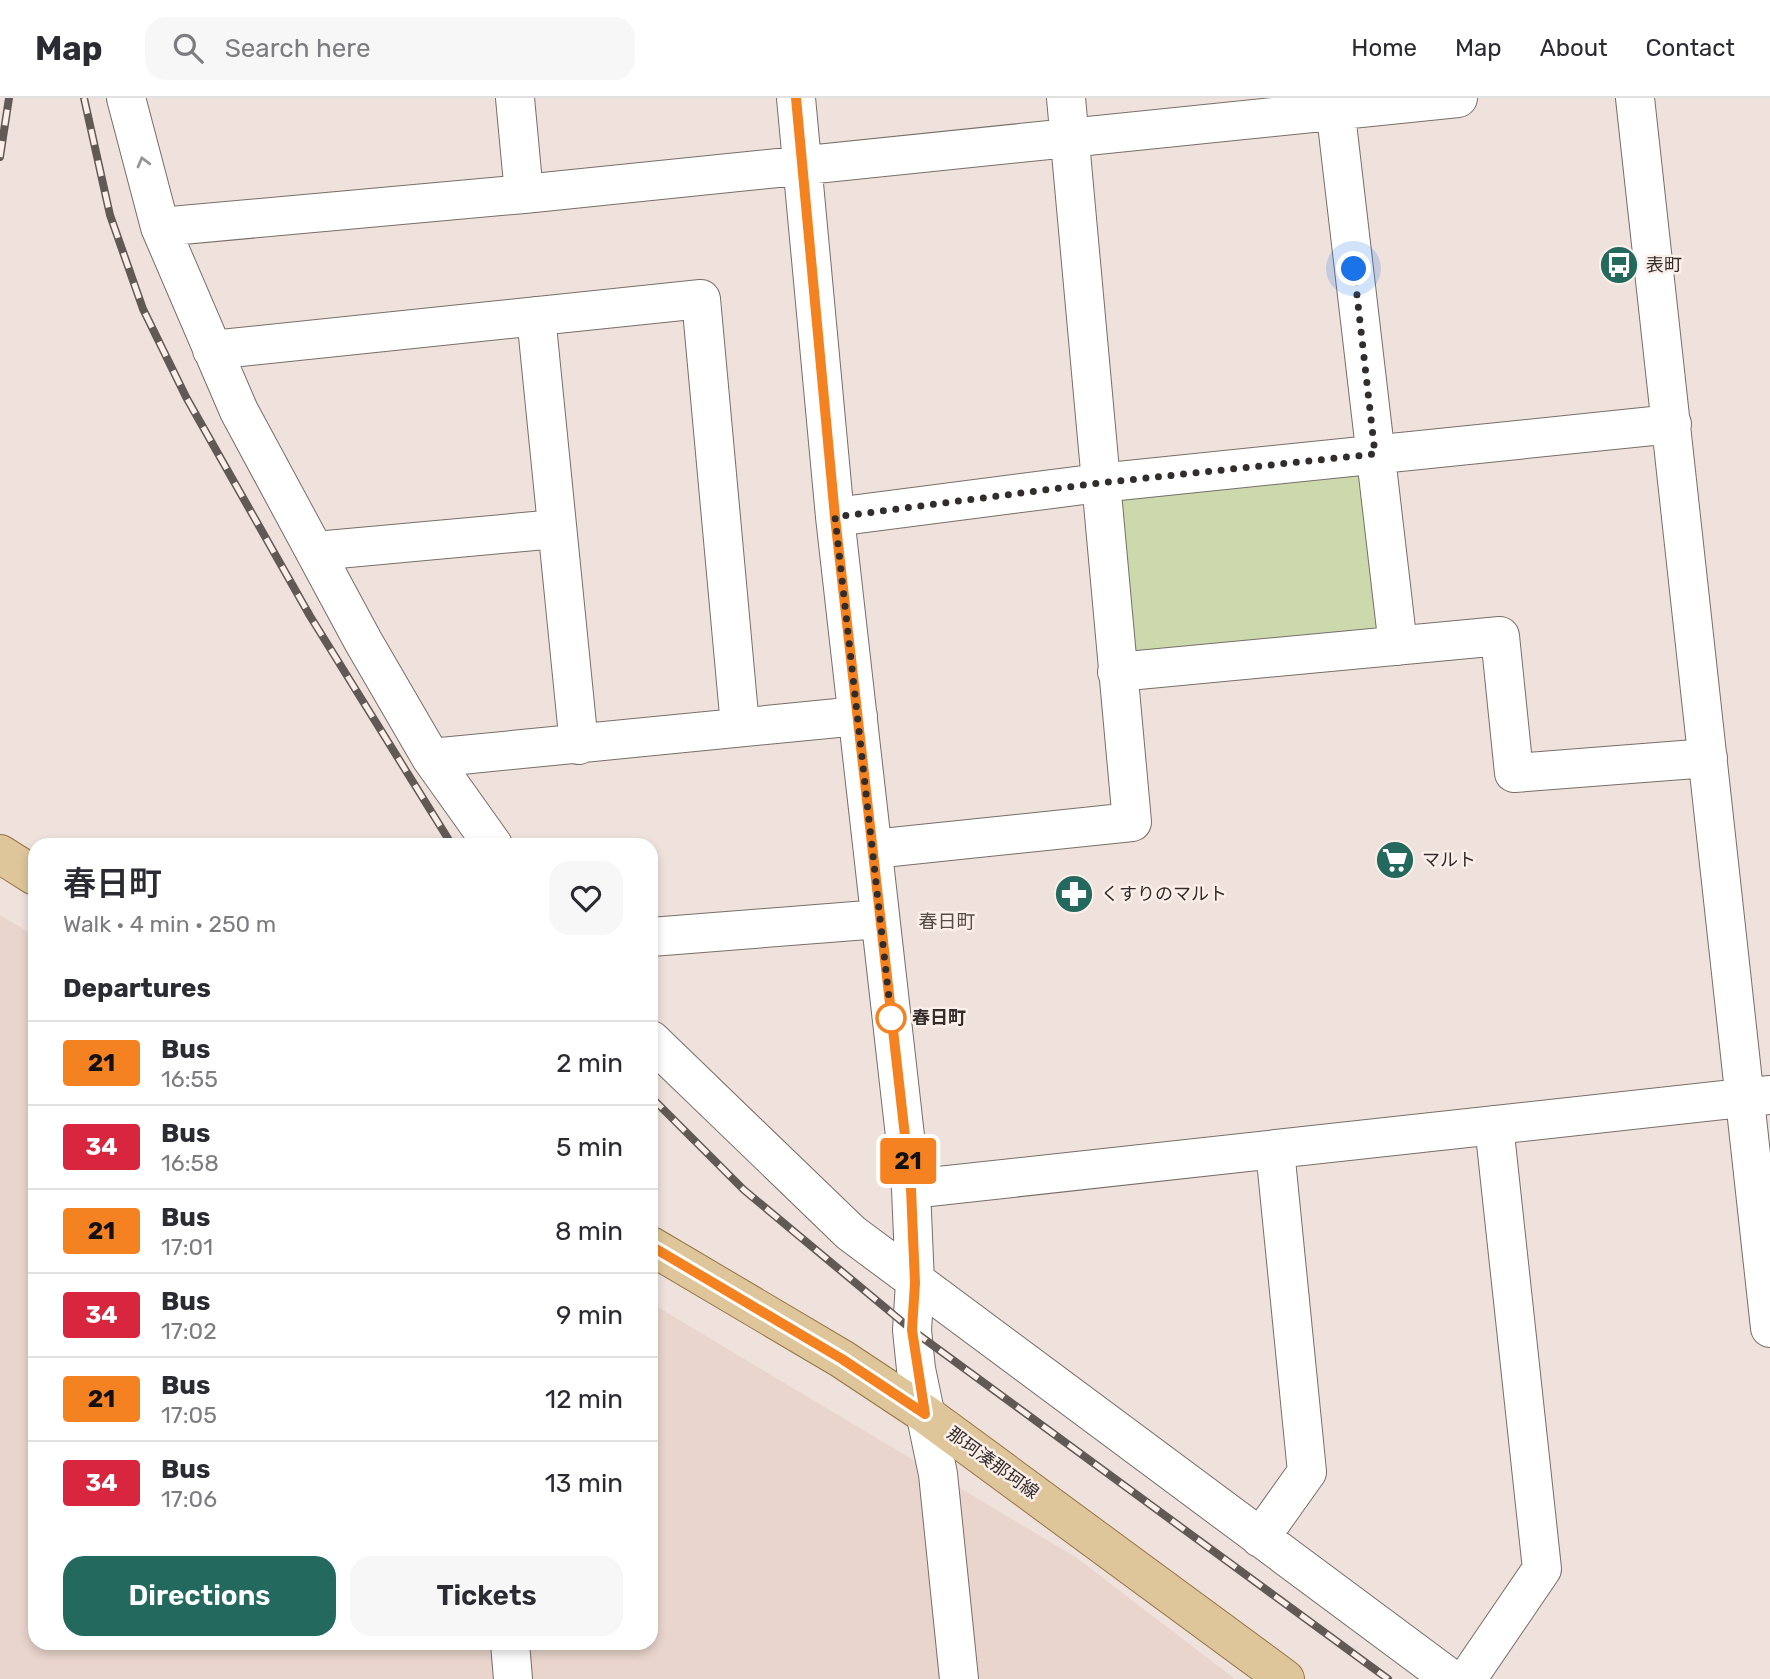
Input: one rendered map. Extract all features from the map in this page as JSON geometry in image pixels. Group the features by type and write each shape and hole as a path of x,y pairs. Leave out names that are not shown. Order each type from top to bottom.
{"main road":[{"path":"0,854 28,872"},
{"name":"那珂湊那珂線","path":"658,1250 842,1359 925,1414 1285,1679"}],"street":[{"path":"126,98 160,227 239,411 431,758 488,838"},
{"path":"516,98 524,194"},
{"path":"796,98 835,517 911,1189 915,1283 912,1330 925,1414 938,1474 960,1679"},
{"path":"873,849 1132,822 1066,98"},
{"path":"160,227 524,194 1070,137 1335,105 1458,98"},
{"path":"1635,98 1708,758 1758,1096 1770,1328"},
{"path":"1335,105 1398,646"},
{"path":"212,350 701,299 740,726"},
{"path":"536,316 579,745"},
{"path":"835,517 1099,483 1672,424"},
{"path":"316,551 556,529"},
{"path":"1117,672 1500,636 1514,773 1708,758"},
{"path":"431,758 858,716"},
{"path":"658,936 880,919"},
{"path":"658,1047 851,1234 1451,1679"},
{"path":"911,1189 1758,1096"},
{"path":"1467,1679 1542,1569 1494,1125"},
{"path":"1260,1538 1307,1472 1275,1150"},
{"path":"511,1650 513,1679"}],"shaded area":[{"path":"0,915 28,932 28,1650 658,1650 658,1307 1077,1558 1235,1679 0,1679"}],"green space":[{"path":"1375,454 1398,646 1117,672 1099,483"}],"railway":[{"path":"0,157 9,98"},
{"path":"84,98 110,215 143,309 186,397 310,616 448,838"},
{"path":"658,1104 744,1190 912,1330 1388,1679"}],"bus line":[{"name":"21","path":"658,1250 842,1359 925,1414 912,1330 915,1283 911,1189 835,517 796,98"}],"place":[{"name":"表町","path":"1619,265"},
{"name":"マルト","path":"1395,860"},
{"name":"くすりのマルト","path":"1074,894"},
{"name":"春日町","path":"891,1018"}],"district":[{"name":"春日町","path":"947,921"}],"route":[{"path":"891,1018 892,1025 835,517 1099,483 1375,454 1354,269"}]}
